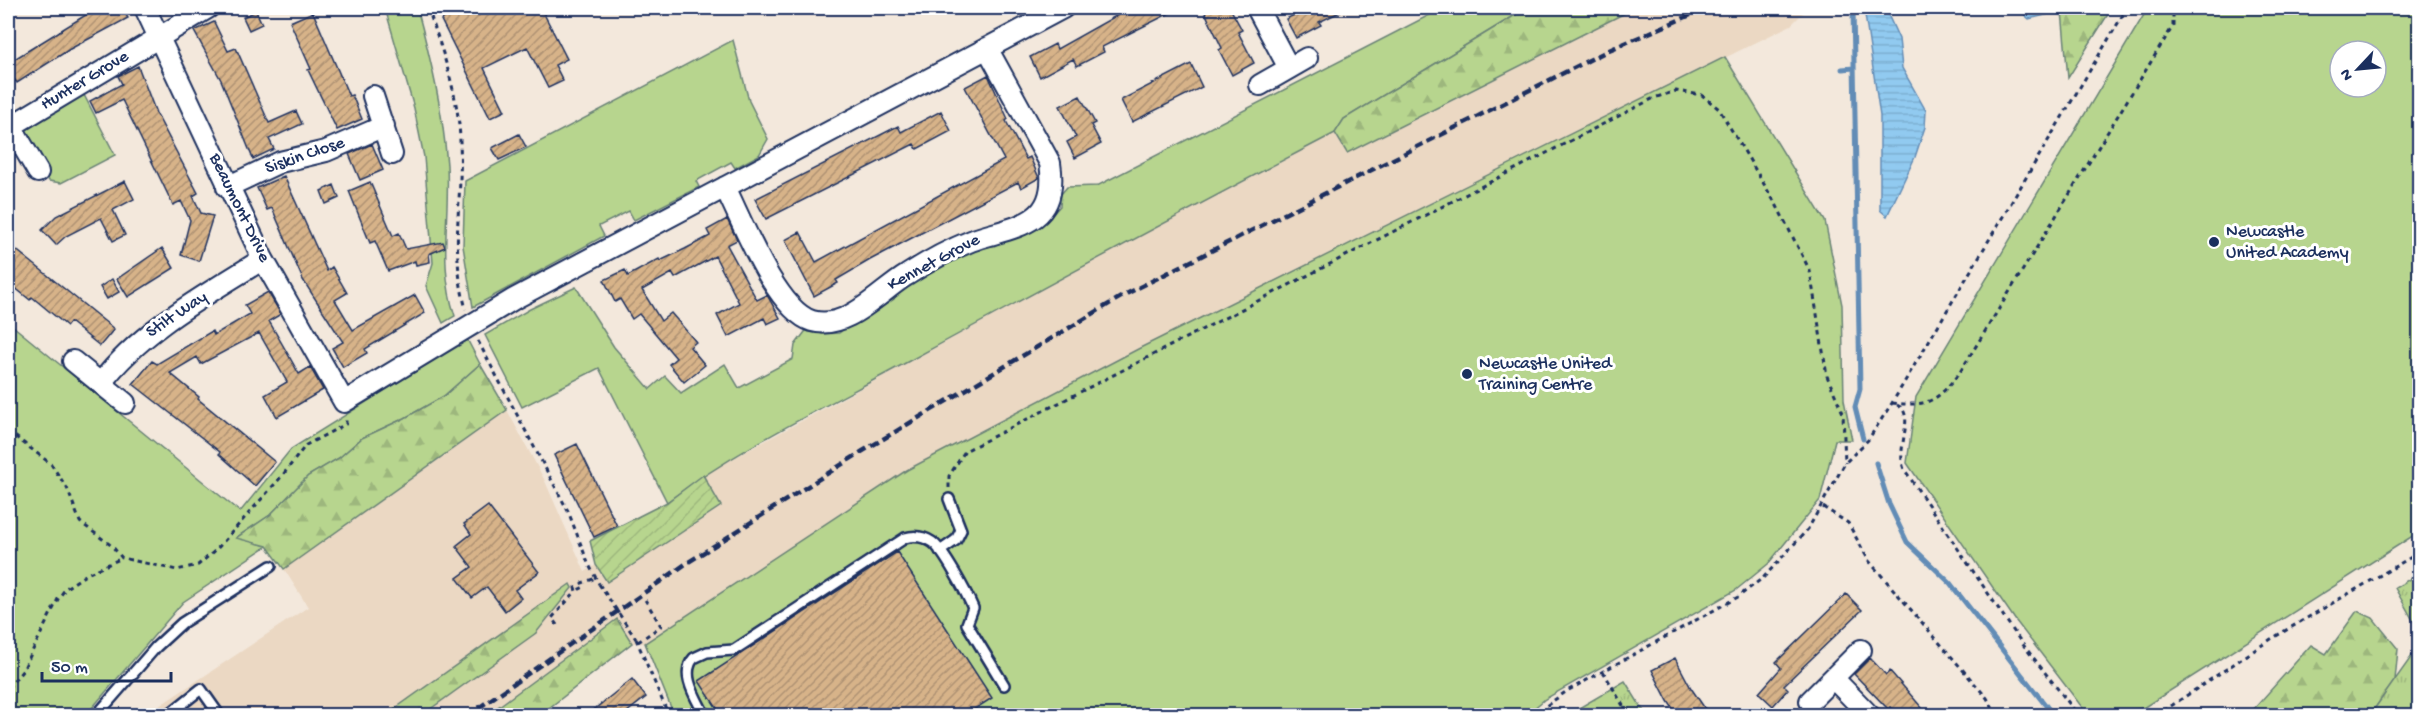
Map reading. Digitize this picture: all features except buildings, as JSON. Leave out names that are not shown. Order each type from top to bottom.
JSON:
[{"type":"street","name":"Beaumont Drive","points":[[145,8],[227,187],[263,259],[344,402]]},
{"type":"street","name":"Hunter Grove","points":[[38,172],[9,127],[208,8]]},
{"type":"street","points":[[344,402],[470,323],[1063,8]]},
{"type":"street","points":[[1257,8],[1289,68]]},
{"type":"street","name":"Kennet Grove","points":[[725,187],[783,300],[801,316],[818,322],[831,322],[848,316],[886,288],[932,260],[971,241],[1026,222],[1042,210],[1047,200],[1052,183],[1050,163],[987,48]]},
{"type":"street","points":[[1260,85],[1306,58]]},
{"type":"street","points":[[373,96],[392,154]]},
{"type":"street","name":"Siskin Close","points":[[227,187],[280,162],[326,151],[384,126]]},
{"type":"street","name":"Stilt Way","points":[[101,383],[117,362],[152,331],[263,259]]},
{"type":"street","points":[[74,361],[125,403]]},
{"type":"street","points":[[1810,701],[1861,650]]},
{"type":"street","points":[[1833,678],[1870,716]]},
{"type":"lane","points":[[940,551],[956,540],[961,530],[949,499]]},
{"type":"lane","points":[[705,716],[690,683],[688,669],[694,658],[707,652],[734,650],[905,538],[913,536],[924,537],[935,543],[940,551],[973,608],[967,624],[1004,685]]},
{"type":"lane","points":[[96,716],[156,647],[182,623],[271,567]]},
{"type":"lane","points":[[167,716],[201,689],[220,716]]},
{"type":"path","points":[[428,8],[452,89],[459,125],[456,257],[463,299],[470,323],[568,511],[599,584],[637,640],[669,716]]},
{"type":"path","points":[[1532,716],[1567,691],[1747,591],[1791,551],[1823,507],[1845,463],[1868,440],[1892,403],[2127,8]]},
{"type":"path","points":[[1892,403],[1926,404],[1943,393],[1960,372],[2173,26],[2173,8]]},
{"type":"path","points":[[949,499],[949,476],[965,451],[1654,98],[1676,92],[1702,95],[1719,109],[1777,206],[1810,271],[1827,376],[1843,413],[1845,463]]},
{"type":"path","points":[[8,688],[23,670],[58,599],[66,588],[87,574],[122,558],[177,570],[188,569],[203,561],[282,476],[306,445],[346,424],[344,402]]},
{"type":"path","points":[[1892,403],[1904,408],[1907,416],[1900,450],[1904,469],[2021,642],[2079,716]]},
{"type":"path","points":[[8,431],[51,464],[67,488],[80,522],[112,546],[122,558]]},
{"type":"path","points":[[1823,507],[1848,523],[1869,561],[1987,698],[1997,716]]},
{"type":"path","points":[[2156,716],[2271,639],[2420,552]]},
{"type":"path","points":[[557,625],[552,618],[576,591],[574,588],[579,586],[580,589],[584,587],[582,584],[596,578]]},
{"type":"path","points":[[637,640],[661,626],[644,598]]},
{"type":"path","points":[[1603,671],[1629,716]]},
{"type":"shaded area","points":[[1527,8],[1813,8],[1807,9],[1791,25],[1140,348],[907,470],[645,643],[632,643],[540,715],[144,716],[308,607],[284,569],[507,410],[544,479],[585,572],[596,565],[606,582],[721,506],[703,475],[1109,252],[1335,133],[1344,119]]},
{"type":"green space","points":[[385,8],[417,8],[432,66],[447,165],[447,279],[455,316],[443,323],[426,286],[433,263],[424,157],[414,108]]},
{"type":"green space","points":[[1443,8],[1527,8],[1344,119],[1335,133],[786,427],[725,463],[667,502],[599,368],[522,407],[485,335],[530,309],[576,287],[614,347],[650,389],[665,376],[681,393],[725,364],[739,388],[793,359],[795,345],[808,328],[822,334],[839,333],[863,314],[872,314],[894,299],[897,291],[979,247],[994,246],[1050,217],[1060,206],[1061,194],[1067,187],[1097,186]]},
{"type":"green space","points":[[1527,8],[1635,8],[1347,153],[1335,133],[1344,119]]},
{"type":"green space","points":[[2065,8],[2112,8],[2068,78],[2062,11]]},
{"type":"green space","name":"Newcastle United Academy","points":[[2148,8],[2419,8],[2419,532],[2143,708],[2108,715],[2088,715],[2016,621],[1907,463],[1916,397]]},
{"type":"green space","points":[[733,40],[749,101],[768,139],[759,155],[735,168],[731,162],[696,181],[699,187],[634,220],[629,211],[599,226],[604,236],[473,307],[463,246],[465,181]]},
{"type":"green space","name":"Newcastle United Training Centre","points":[[1725,57],[1825,221],[1842,305],[1844,400],[1852,440],[1835,440],[1820,500],[1768,564],[1736,590],[1545,699],[1526,715],[674,715],[645,643],[907,470],[1140,348]]},
{"type":"green space","points":[[83,93],[115,155],[61,183],[49,181],[26,138],[24,129]]},
{"type":"green space","points":[[8,322],[240,512],[291,449],[467,339],[480,364],[444,396],[405,418],[362,438],[339,458],[308,476],[270,515],[237,537],[267,546],[183,602],[86,715],[8,715]]},
{"type":"green space","points":[[480,364],[507,410],[284,569],[267,546],[236,538],[270,515],[308,476],[339,458],[362,438],[405,418],[444,396]]},
{"type":"green space","points":[[703,475],[721,506],[607,582],[596,565],[590,541],[667,502]]},
{"type":"green space","points":[[2419,573],[2419,631],[2395,588]]},
{"type":"green space","points":[[570,584],[572,588],[536,633],[422,715],[386,715]]},
{"type":"green space","points":[[2357,611],[2373,618],[2398,649],[2395,680],[2370,715],[2244,716],[2253,710],[2311,645],[2326,654]]},
{"type":"green space","points":[[617,619],[632,643],[540,715],[487,715]]},
{"type":"green space","points":[[2419,646],[2419,715],[2370,715]]},
{"type":"green space","points":[[1625,681],[1646,715],[1567,715]]},
{"type":"water","points":[[1864,8],[1885,8],[1899,39],[1902,68],[1926,111],[1925,127],[1915,157],[1887,216],[1880,210],[1880,116]]},
{"type":"water","points":[[2017,8],[2065,8],[2062,11],[2029,19]]},
{"type":"waterway","points":[[1853,8],[1860,389],[1855,407],[1863,439]]},
{"type":"waterway","points":[[1842,69],[1854,68]]},
{"type":"waterway","points":[[1876,463],[1889,504],[1907,542],[1950,583],[2054,716]]},
{"type":"railway","points":[[467,716],[687,563],[863,451],[1126,294],[1609,50],[1707,8]]},
{"type":"place","name":"Newcastle United Academy","points":[[2214,242]]},
{"type":"place","name":"Newcastle United Training Centre","points":[[1467,374]]}]
